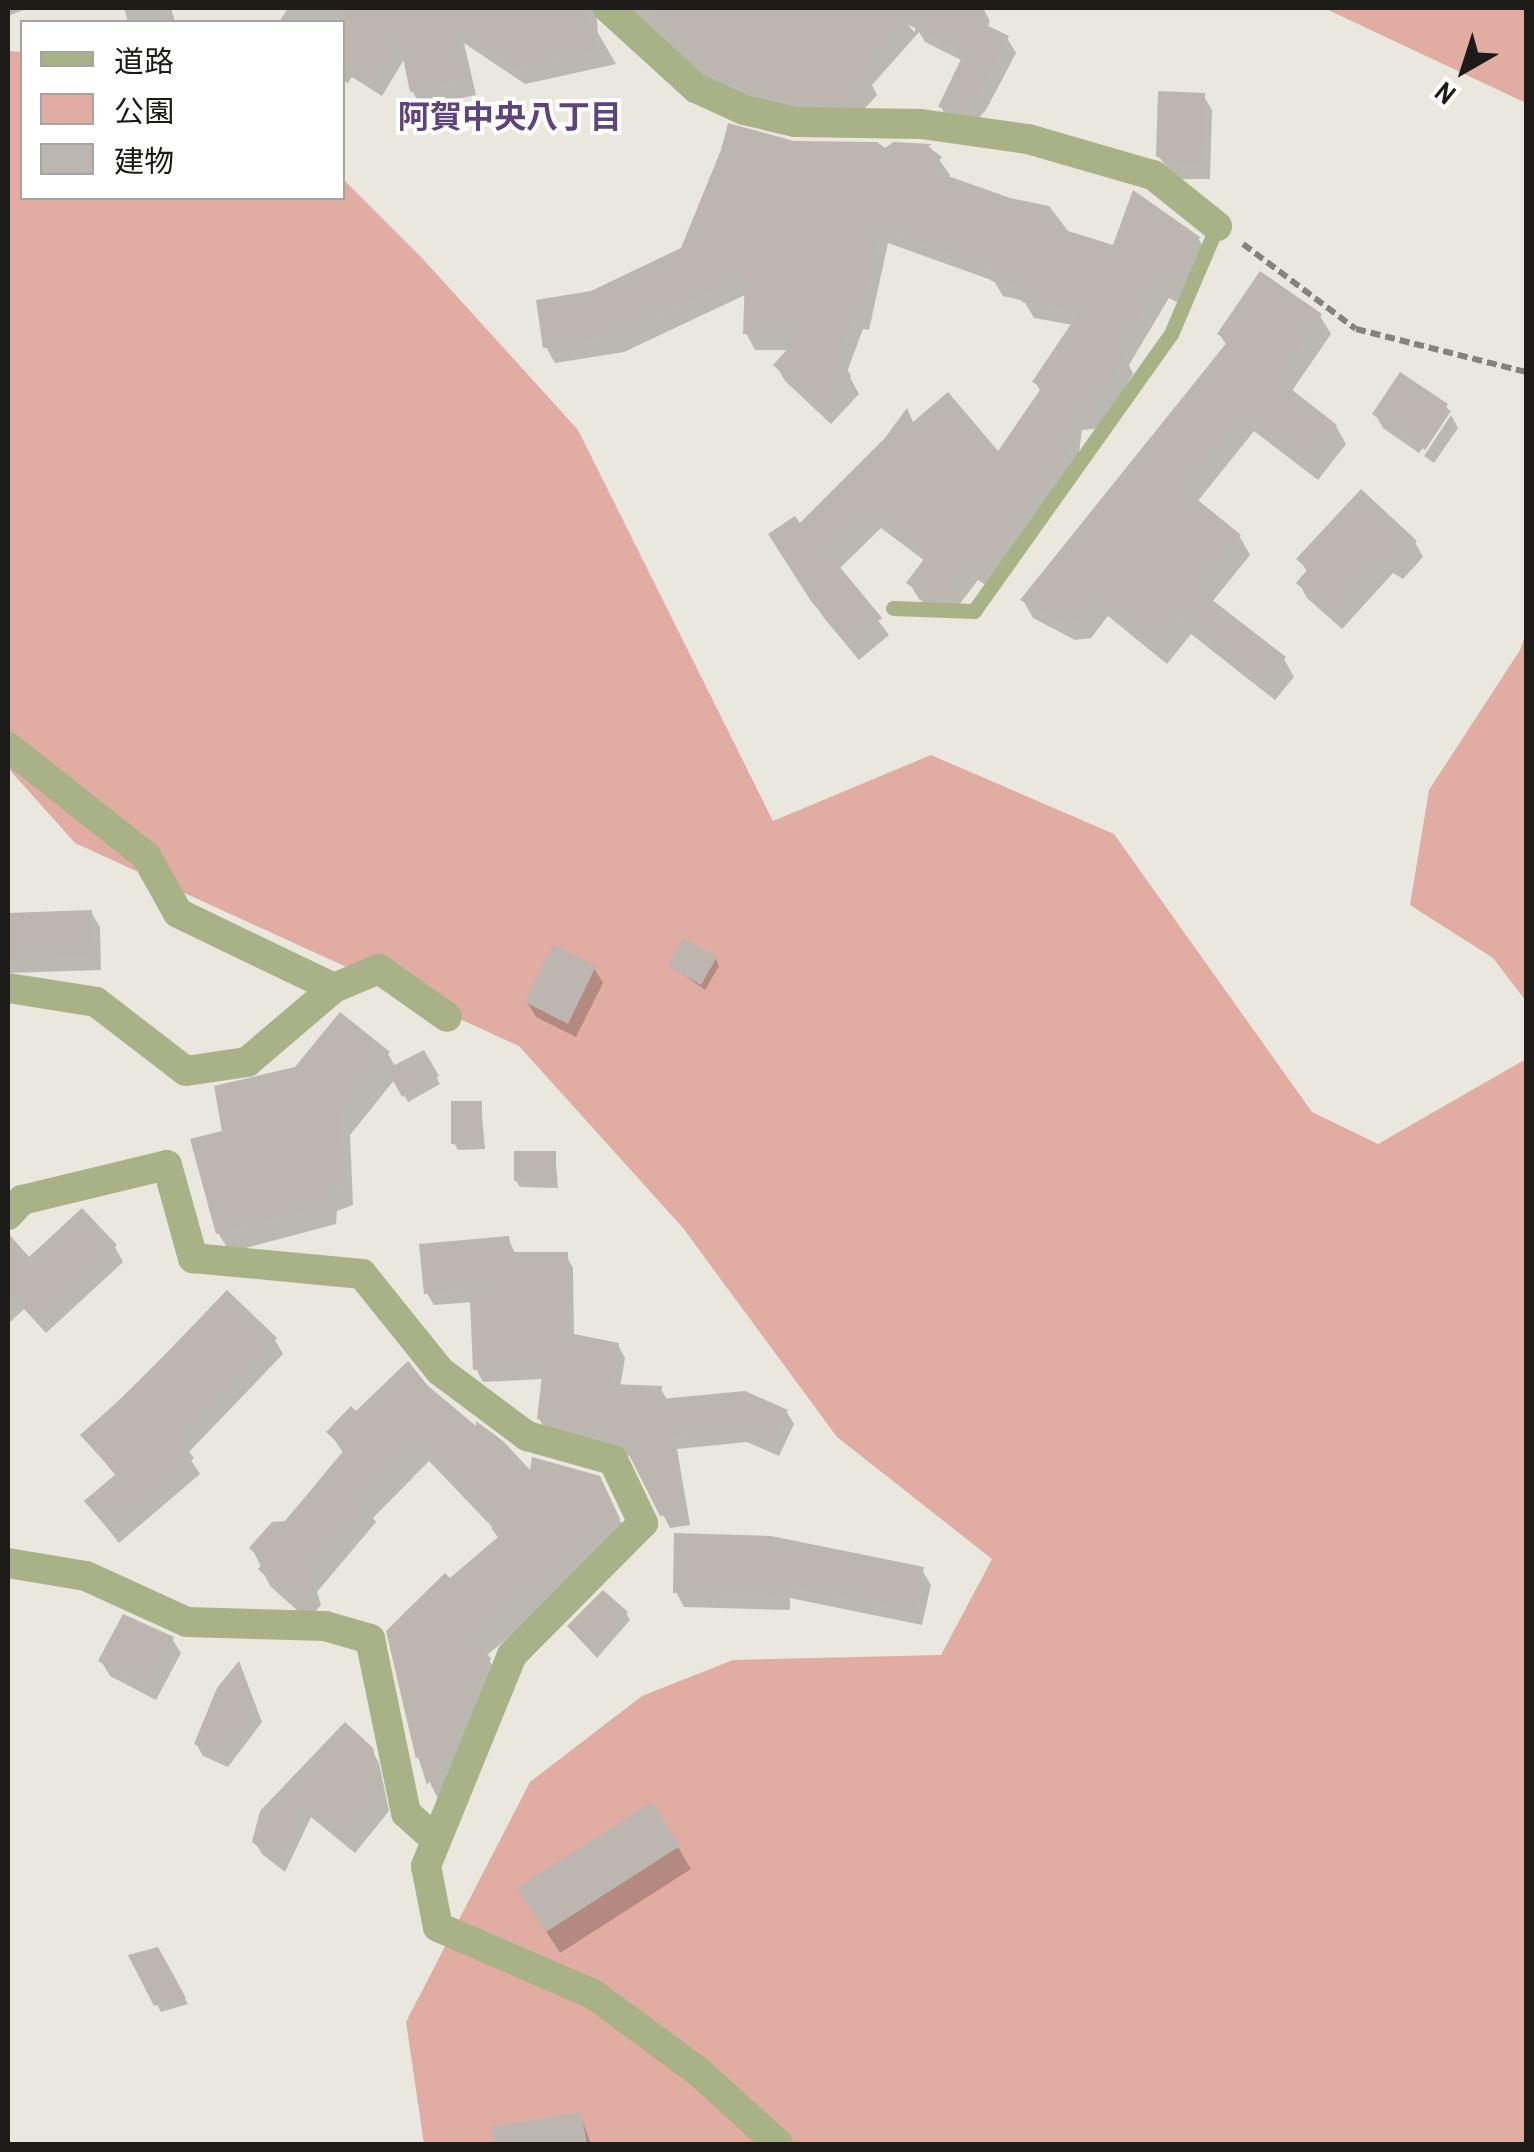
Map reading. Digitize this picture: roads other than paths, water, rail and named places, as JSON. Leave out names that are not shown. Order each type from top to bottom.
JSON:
[{"type":"street","points":[[608,8],[696,88],[744,110],[795,122],[921,124],[1028,139],[1153,175],[1218,226]]},
{"type":"street","points":[[8,746],[146,856],[178,913],[334,988]]},
{"type":"street","points":[[8,988],[96,1002],[186,1071],[248,1062],[334,988],[379,970],[447,1017]]},
{"type":"street","points":[[8,1215],[22,1200],[167,1165],[193,1258],[362,1274],[440,1371],[526,1436],[612,1460],[642,1523],[512,1655],[426,1866],[438,1927],[594,1994],[700,2073],[778,2144]]},
{"type":"street","points":[[8,1562],[86,1576],[186,1622],[325,1626],[370,1640],[406,1813],[436,1839]]},
{"type":"lane","points":[[893,608],[974,610],[1171,334],[1218,226]]},
{"type":"district","name":"阿賀中央八丁目","points":[[510,117]]}]
